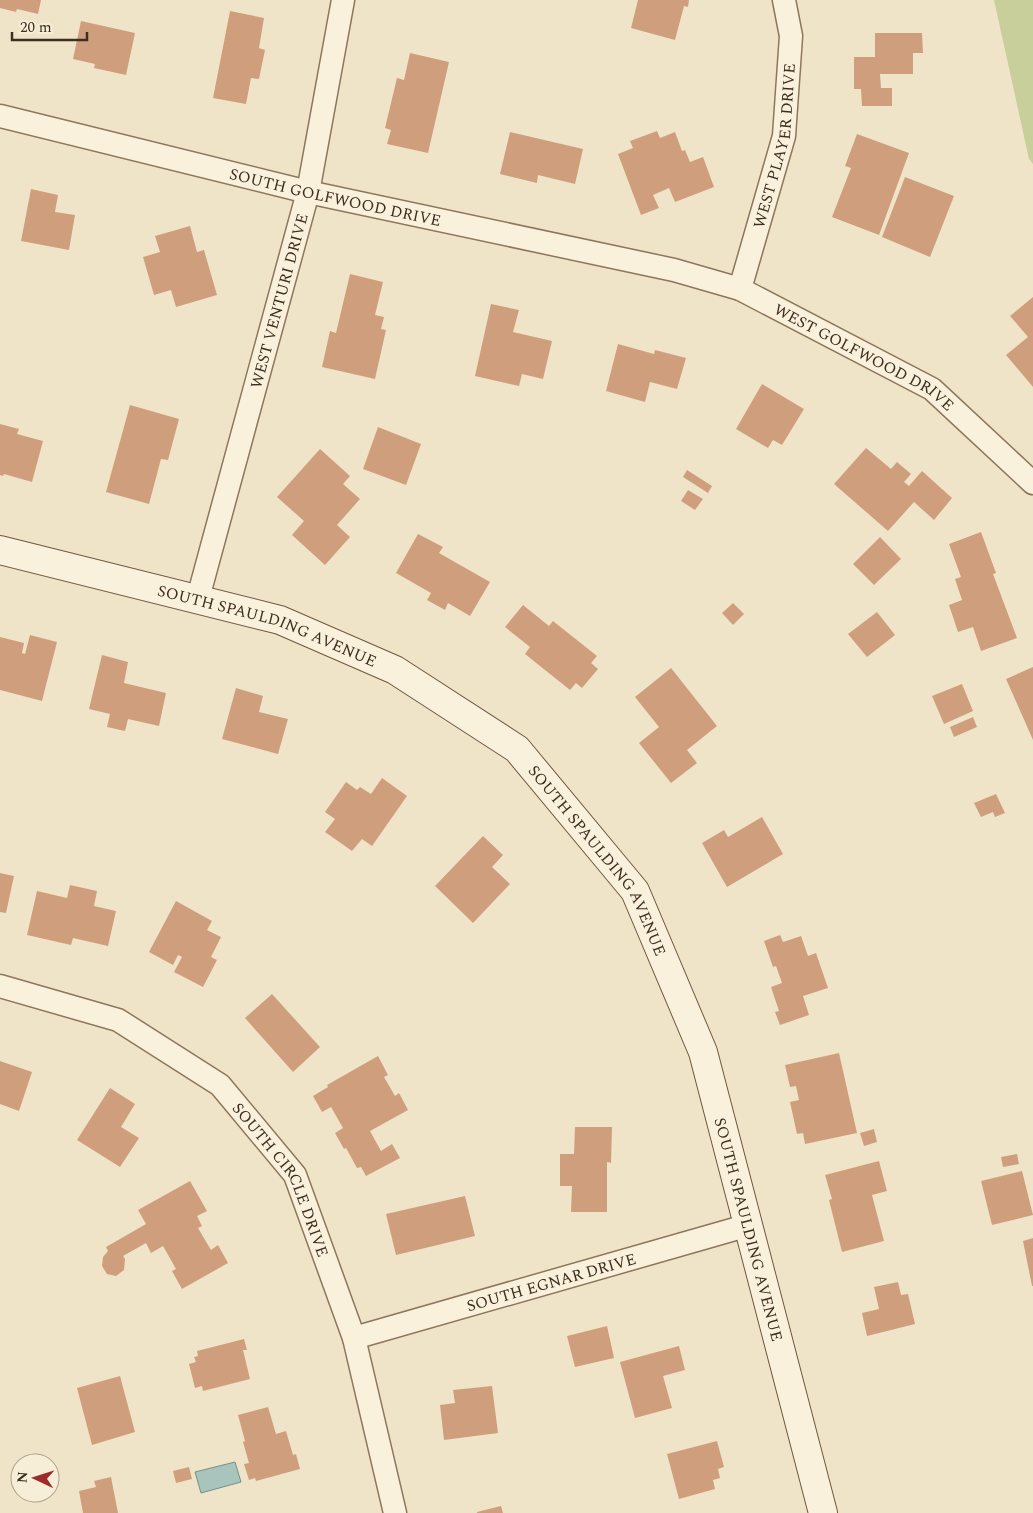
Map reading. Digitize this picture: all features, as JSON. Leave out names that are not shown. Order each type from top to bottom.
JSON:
[{"type":"street","name":"WEST VENTURI DRIVE","points":[[198,598],[308,192],[343,0]]},
{"type":"street","name":"WEST PLAYER DRIVE","points":[[740,289],[784,136],[791,36],[784,0]]},
{"type":"street","name":"SOUTH GOLFWOOD DRIVE","points":[[0,116],[308,192],[674,270]]},
{"type":"street","name":"WEST GOLFWOOD DRIVE","points":[[674,270],[740,289],[932,389],[1033,483]]},
{"type":"street","name":"SOUTH SPAULDING AVENUE","points":[[0,550],[280,620],[395,670],[517,749],[635,890],[703,1052],[823,1513]]},
{"type":"street","name":"SOUTH CIRCLE DRIVE","points":[[0,986],[118,1020],[220,1085],[295,1175],[354,1338],[395,1513]]},
{"type":"street","name":"SOUTH EGNAR DRIVE","points":[[354,1338],[749,1225]]},
{"type":"green space","points":[[994,0],[1033,0],[1033,164],[1029,159]]},
{"type":"water","points":[[235,1462],[241,1482],[201,1493],[195,1472]]},
{"type":"building","points":[[0,0],[41,0],[38,14],[17,9],[16,12],[0,8]]},
{"type":"building","points":[[638,0],[689,0],[688,7],[684,6],[675,40],[631,28]]},
{"type":"building","points":[[230,11],[264,18],[259,48],[265,50],[259,79],[251,78],[246,104],[213,98]]},
{"type":"building","points":[[81,21],[135,33],[126,75],[94,68],[95,64],[73,59]]},
{"type":"building","points":[[875,33],[922,33],[923,53],[913,53],[913,74],[880,74],[881,88],[892,88],[892,106],[862,106],[861,89],[854,89],[854,57],[875,57]]},
{"type":"building","points":[[410,53],[449,62],[428,153],[387,144],[391,130],[385,128],[397,78],[404,80]]},
{"type":"building","points":[[657,131],[660,138],[675,132],[682,151],[685,150],[690,162],[703,157],[714,187],[675,202],[669,188],[653,195],[659,208],[641,215],[618,154],[633,148],[630,141]]},
{"type":"building","points":[[510,132],[583,149],[575,184],[538,175],[537,183],[500,174]]},
{"type":"building","points":[[857,134],[909,153],[879,235],[832,217],[851,168],[845,166]]},
{"type":"building","points":[[905,177],[954,196],[930,257],[882,237]]},
{"type":"building","points":[[31,189],[58,195],[55,212],[75,215],[69,250],[21,241]]},
{"type":"building","points":[[190,226],[197,252],[204,250],[217,295],[176,307],[171,290],[154,295],[143,257],[160,252],[155,236]]},
{"type":"building","points":[[350,274],[383,282],[375,315],[384,317],[381,329],[386,330],[375,379],[322,367],[330,331],[336,333]]},
{"type":"building","points":[[1033,297],[1033,387],[1006,355],[1028,337],[1010,316]]},
{"type":"building","points":[[491,304],[519,310],[513,332],[552,341],[543,379],[522,374],[519,386],[475,376]]},
{"type":"building","points":[[618,344],[654,354],[655,350],[686,358],[677,389],[650,382],[645,402],[606,391]]},
{"type":"building","points":[[762,384],[804,409],[782,445],[773,440],[768,448],[736,429]]},
{"type":"building","points":[[130,405],[179,419],[168,460],[161,459],[149,504],[106,492]]},
{"type":"building","points":[[0,424],[19,429],[17,434],[43,441],[32,482],[4,474],[3,476],[0,475]]},
{"type":"building","points":[[378,427],[421,444],[406,485],[363,469]]},
{"type":"building","points":[[866,448],[891,469],[897,462],[911,474],[904,482],[909,486],[922,471],[952,498],[934,520],[914,502],[888,531],[834,484]]},
{"type":"building","points":[[320,449],[350,476],[343,484],[360,499],[337,525],[350,537],[325,565],[292,535],[304,521],[277,497]]},
{"type":"building","points":[[687,470],[712,486],[708,493],[683,477]]},
{"type":"building","points":[[688,490],[703,499],[695,510],[681,501]]},
{"type":"building","points":[[981,532],[996,573],[993,574],[1017,638],[981,651],[973,627],[958,632],[949,605],[962,600],[955,579],[961,577],[949,544]]},
{"type":"building","points":[[418,534],[443,547],[439,553],[490,582],[470,616],[448,603],[445,610],[427,600],[431,593],[396,573]]},
{"type":"building","points":[[880,537],[901,559],[874,585],[853,564]]},
{"type":"building","points":[[733,603],[744,614],[733,625],[722,613]]},
{"type":"building","points":[[523,605],[549,626],[553,621],[597,656],[591,663],[598,669],[582,688],[576,683],[570,690],[525,654],[530,647],[505,627]]},
{"type":"building","points":[[877,612],[895,635],[867,657],[848,634]]},
{"type":"building","points":[[30,635],[57,642],[42,701],[0,690],[0,637],[24,643],[22,653],[25,654]]},
{"type":"building","points":[[102,655],[128,662],[124,683],[166,693],[159,726],[128,719],[125,731],[107,727],[110,714],[89,709]]},
{"type":"building","points":[[1033,667],[1033,740],[1006,679]]},
{"type":"building","points":[[671,668],[717,726],[687,750],[697,763],[671,783],[639,743],[659,727],[635,697]]},
{"type":"building","points":[[962,684],[973,711],[944,724],[932,696]]},
{"type":"building","points":[[236,688],[263,696],[259,712],[288,719],[278,754],[222,739]]},
{"type":"building","points":[[973,717],[977,727],[954,737],[950,727]]},
{"type":"building","points":[[382,778],[407,796],[372,846],[362,839],[352,851],[325,832],[335,819],[325,812],[346,782],[357,790],[360,787],[371,794]]},
{"type":"building","points":[[996,794],[1005,813],[995,817],[993,812],[981,817],[974,803]]},
{"type":"building","points":[[762,817],[783,854],[727,887],[702,843],[724,830],[728,837]]},
{"type":"building","points":[[483,836],[503,855],[492,867],[510,884],[473,923],[435,886]]},
{"type":"building","points":[[0,873],[14,876],[6,913],[0,912]]},
{"type":"building","points":[[70,885],[97,891],[94,906],[116,911],[108,946],[73,938],[71,945],[27,935],[37,891],[67,898]]},
{"type":"building","points":[[176,901],[212,921],[207,930],[221,937],[211,957],[217,960],[203,987],[174,972],[182,957],[178,955],[173,965],[149,952]]},
{"type":"building","points":[[780,935],[783,942],[801,936],[808,956],[816,953],[828,988],[803,996],[809,1015],[780,1025],[775,1012],[779,1011],[771,987],[782,983],[776,966],[773,967],[764,941]]},
{"type":"building","points":[[272,994],[320,1047],[293,1072],[245,1018]]},
{"type":"building","points":[[839,1053],[857,1133],[805,1144],[803,1133],[797,1134],[790,1102],[799,1100],[796,1086],[790,1087],[785,1065]]},
{"type":"building","points":[[378,1056],[388,1075],[384,1077],[395,1096],[399,1093],[408,1110],[370,1131],[381,1151],[392,1144],[400,1158],[366,1176],[361,1167],[357,1168],[335,1133],[343,1128],[331,1107],[322,1112],[313,1096],[328,1087],[327,1085]]},
{"type":"building","points":[[0,1061],[32,1072],[19,1111],[0,1104]]},
{"type":"building","points":[[110,1088],[135,1104],[121,1127],[139,1138],[120,1167],[77,1140]]},
{"type":"building","points":[[575,1127],[612,1127],[611,1163],[607,1162],[607,1212],[571,1212],[572,1186],[560,1186],[560,1154],[574,1154]]},
{"type":"building","points":[[874,1129],[877,1142],[864,1146],[860,1133]]},
{"type":"building","points":[[1017,1154],[1019,1164],[1003,1167],[1001,1157]]},
{"type":"building","points":[[879,1161],[887,1191],[872,1195],[884,1241],[842,1252],[829,1200],[832,1199],[825,1175]]},
{"type":"building","points":[[1022,1171],[1033,1215],[992,1225],[981,1181]]},
{"type":"building","points":[[190,1181],[207,1211],[197,1216],[202,1226],[198,1228],[211,1250],[218,1245],[228,1263],[182,1289],[172,1271],[176,1269],[163,1246],[151,1253],[146,1243],[123,1256],[125,1259],[124,1270],[116,1276],[107,1274],[102,1266],[103,1257],[108,1251],[106,1247],[146,1224],[138,1210]]},
{"type":"building","points":[[465,1196],[475,1236],[396,1255],[386,1214]]},
{"type":"building","points":[[1033,1238],[1033,1286],[1032,1286],[1023,1241]]},
{"type":"building","points":[[898,1282],[901,1295],[908,1294],[915,1324],[867,1336],[862,1313],[879,1309],[874,1287]]},
{"type":"building","points":[[607,1326],[614,1358],[575,1367],[567,1336]]},
{"type":"building","points":[[244,1339],[247,1350],[243,1350],[250,1379],[203,1391],[202,1386],[195,1388],[189,1364],[196,1362],[194,1357],[198,1356],[197,1351]]},
{"type":"building","points":[[679,1346],[685,1370],[663,1376],[672,1408],[635,1418],[620,1362]]},
{"type":"building","points":[[120,1376],[135,1432],[92,1445],[77,1388]]},
{"type":"building","points":[[492,1386],[498,1433],[444,1440],[440,1405],[455,1403],[453,1390]]},
{"type":"building","points":[[268,1407],[276,1434],[286,1431],[293,1455],[296,1454],[300,1469],[256,1481],[255,1478],[249,1480],[244,1464],[249,1463],[238,1415]]},
{"type":"building","points":[[717,1441],[724,1467],[718,1469],[720,1478],[713,1480],[715,1489],[679,1499],[667,1454]]},
{"type":"building","points":[[189,1467],[192,1479],[176,1483],[173,1471]]},
{"type":"building","points":[[111,1477],[118,1513],[83,1513],[79,1491],[96,1487],[94,1481]]},
{"type":"building","points":[[501,1506],[503,1513],[477,1513],[477,1512]]}]
